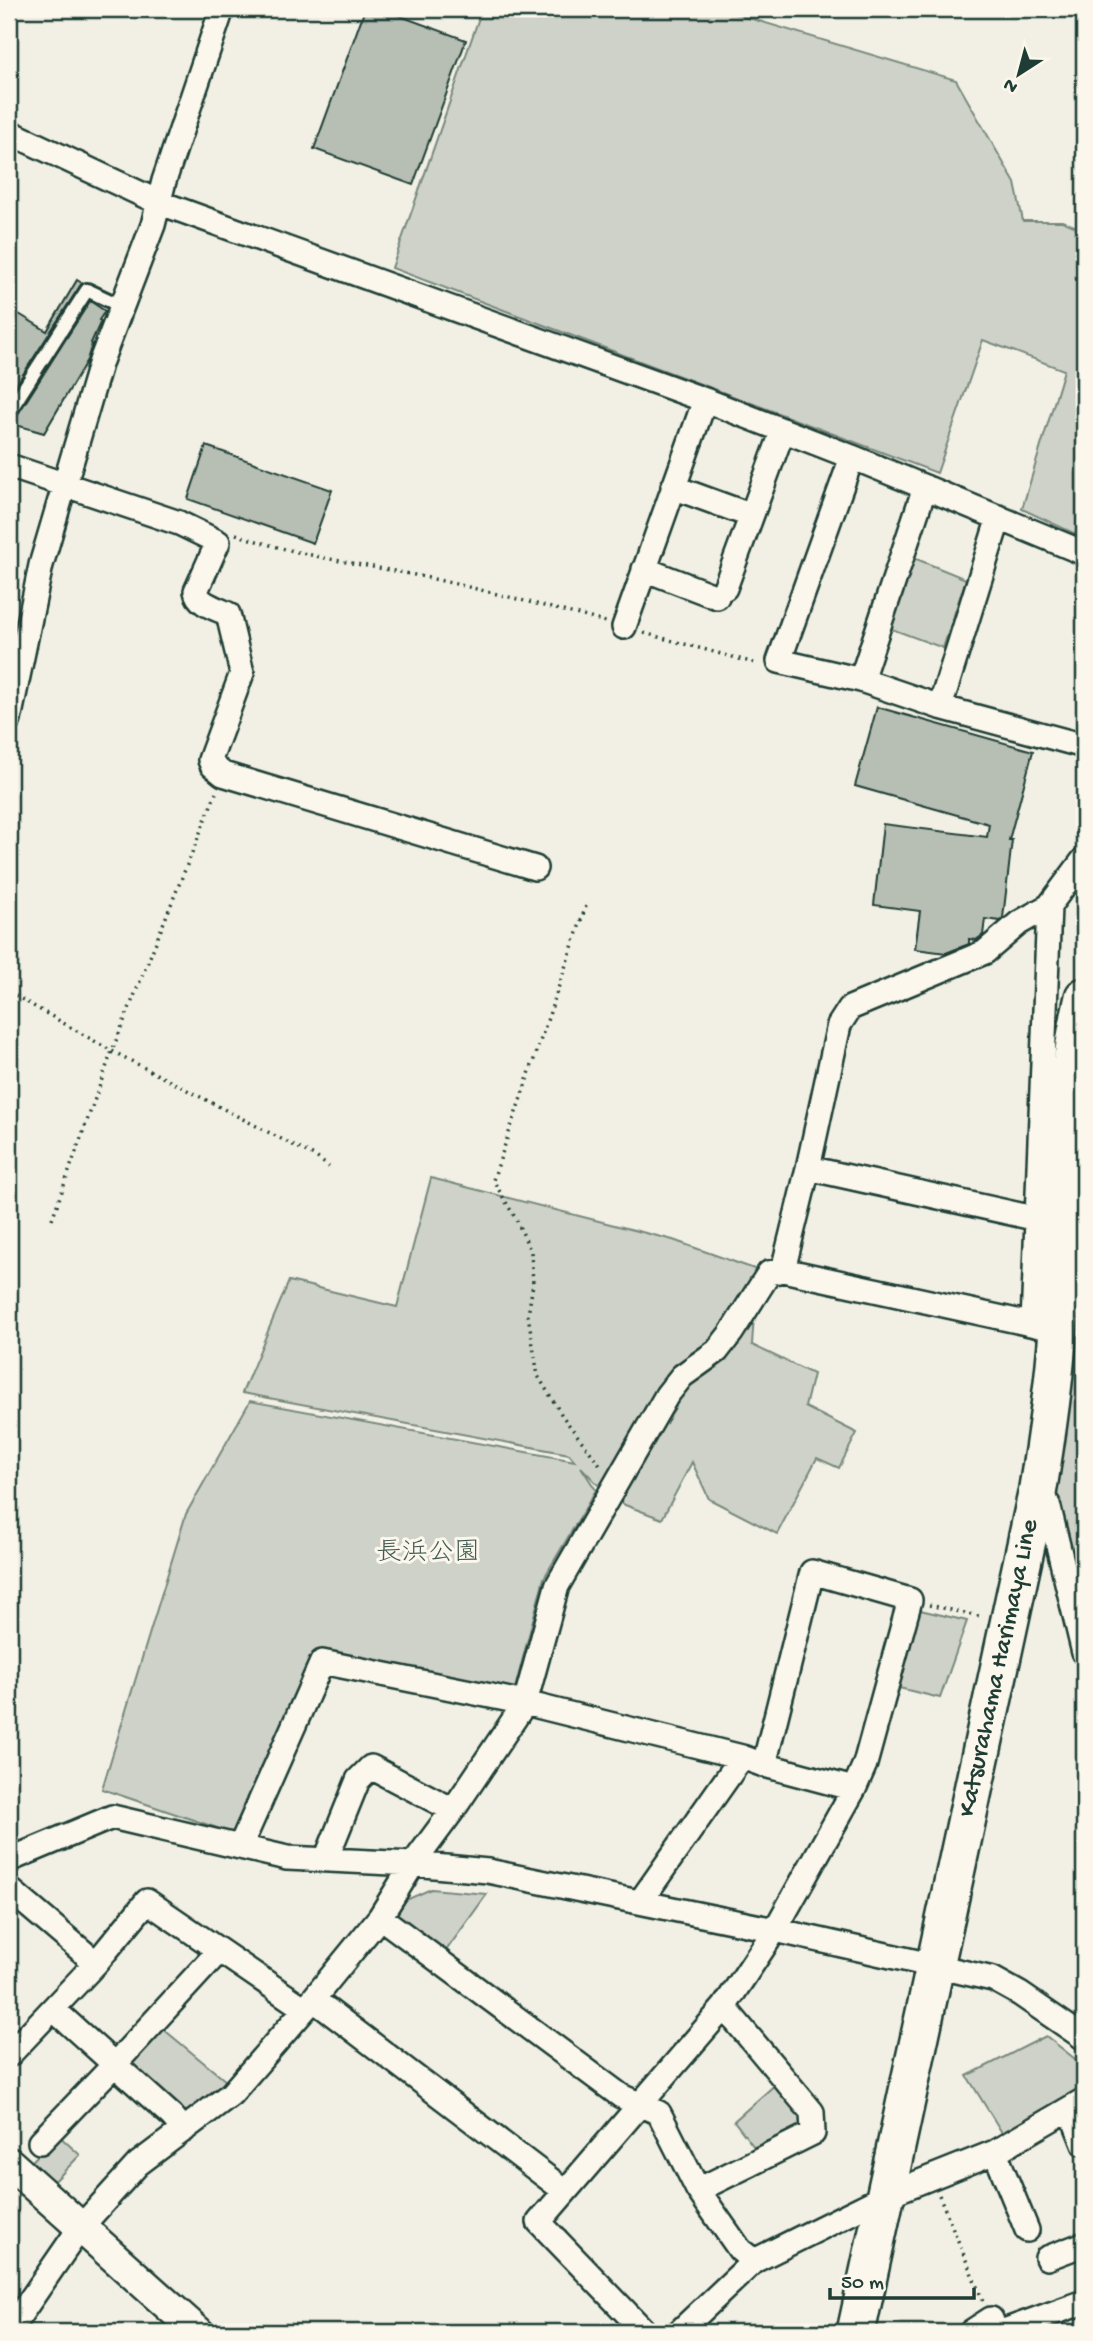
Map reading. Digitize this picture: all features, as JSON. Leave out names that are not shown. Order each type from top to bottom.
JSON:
[{"type":"main road","name":"Katsurahama Harimaya Line","points":[[856,2332],[1037,1494],[1048,1427],[1046,1327],[1073,1042],[1084,997]]},
{"type":"street","points":[[9,720],[33,595],[64,484],[101,361],[153,225],[163,181],[222,9]]},
{"type":"street","points":[[9,132],[158,202],[705,400],[852,457],[1084,553]]},
{"type":"street","points":[[624,627],[705,400]]},
{"type":"street","points":[[644,569],[721,593],[783,430]]},
{"type":"street","points":[[852,457],[779,661],[861,680],[940,707],[1084,746]]},
{"type":"street","points":[[9,466],[179,523],[218,541],[197,596],[201,601],[228,614],[242,673],[210,760],[223,775],[535,867]]},
{"type":"street","points":[[673,487],[744,513]]},
{"type":"street","points":[[861,680],[925,487]]},
{"type":"street","points":[[940,707],[999,517]]},
{"type":"street","points":[[783,1270],[839,1025],[850,1008],[985,952],[1018,923],[1049,906],[1084,859]]},
{"type":"street","points":[[9,2331],[16,2305],[80,2228],[138,2164],[231,2094],[380,1917],[413,1864],[453,1810],[524,1703],[557,1586],[667,1395],[682,1376],[718,1351],[769,1273],[783,1270],[1046,1327],[1038,1219],[1049,906]]},
{"type":"street","points":[[808,1168],[1038,1219]]},
{"type":"street","points":[[1037,1494],[1048,1504],[1084,1653]]},
{"type":"street","points":[[645,2332],[538,2222],[724,2007],[775,1930],[854,1789],[865,1764],[910,1600],[812,1572],[764,1765]]},
{"type":"street","points":[[240,1847],[322,1662],[524,1703],[742,1756],[764,1765],[854,1789]]},
{"type":"street","points":[[640,1902],[742,1756]]},
{"type":"street","points":[[326,1859],[358,1780],[371,1767],[453,1810]]},
{"type":"street","points":[[9,1860],[112,1817],[287,1858],[413,1864],[488,1871],[775,1930],[993,1979],[1020,1994],[1084,2038]]},
{"type":"street","points":[[9,1889],[96,1963]]},
{"type":"street","points":[[9,2055],[96,1963],[147,1901],[219,1951],[309,2004],[565,2191]]},
{"type":"street","points":[[380,1917],[621,2095],[659,2113],[698,2190],[740,2250],[754,2261]]},
{"type":"street","points":[[40,2142],[219,1951]]},
{"type":"street","points":[[698,2190],[813,2133],[812,2112],[724,2007]]},
{"type":"street","points":[[53,2009],[172,2116],[184,2130]]},
{"type":"street","points":[[679,2332],[754,2261],[887,2194],[996,2152],[1077,2105],[1084,2144]]},
{"type":"street","points":[[996,2152],[1027,2230]]},
{"type":"street","points":[[9,2163],[198,2332]]},
{"type":"street","points":[[1047,2259],[1084,2244]]},
{"type":"street","points":[[971,2332],[996,2328],[1084,2302]]},
{"type":"lane","points":[[9,412],[87,290],[123,307]]},
{"type":"path","points":[[232,532],[261,543],[429,578],[769,666],[779,661]]},
{"type":"path","points":[[52,1219],[112,1051],[223,775]]},
{"type":"path","points":[[586,906],[493,1180],[531,1252],[533,1284],[528,1315],[538,1376],[563,1417],[615,1484]]},
{"type":"path","points":[[9,992],[112,1051],[316,1157],[330,1167]]},
{"type":"path","points":[[910,1600],[1008,1623]]},
{"type":"path","points":[[937,2190],[996,2328]]},
{"type":"green space","points":[[482,9],[719,9],[956,80],[1015,183],[1023,221],[1062,221],[1084,230],[1084,538],[1022,509],[1064,370],[983,340],[937,473],[392,268]]},
{"type":"green space","points":[[909,556],[966,579],[943,648],[886,627]]},
{"type":"green space","points":[[1084,1111],[1084,1621],[1053,1483]]},
{"type":"green space","name":"長浜公園","points":[[431,1178],[673,1240],[757,1270],[752,1345],[813,1374],[805,1407],[857,1433],[839,1468],[817,1458],[777,1534],[709,1499],[692,1462],[662,1519],[625,1505],[600,1487],[581,1467],[596,1490],[544,1578],[514,1692],[317,1651],[235,1834],[102,1789],[186,1514],[250,1401],[575,1461],[569,1454],[242,1393],[289,1281],[397,1307]]},
{"type":"green space","points":[[916,1609],[967,1621],[940,1698],[899,1688]]},
{"type":"green space","points":[[431,1889],[487,1894],[445,1952],[397,1914],[406,1900]]},
{"type":"green space","points":[[162,2028],[226,2081],[187,2119],[128,2065]]},
{"type":"green space","points":[[1046,2036],[1084,2066],[1084,2093],[1004,2136],[967,2076]]},
{"type":"green space","points":[[777,2083],[804,2113],[801,2127],[754,2147],[734,2121]]},
{"type":"green space","points":[[57,2134],[80,2155],[49,2187],[27,2167]]},
{"type":"building","points":[[365,9],[381,9],[466,40],[413,185],[314,149]]},
{"type":"building","points":[[77,280],[82,283],[9,396],[9,330],[19,314],[47,331]]},
{"type":"building","points":[[90,301],[105,311],[99,320],[101,321],[87,360],[44,433],[9,423],[16,417]]},
{"type":"building","points":[[206,446],[332,490],[313,543],[188,499]]},
{"type":"building","points":[[877,707],[1033,751],[1009,840],[1012,840],[1003,918],[1000,921],[985,919],[983,935],[976,940],[969,939],[969,944],[946,953],[915,949],[920,911],[874,905],[883,824],[987,837],[989,824],[855,786]]}]
